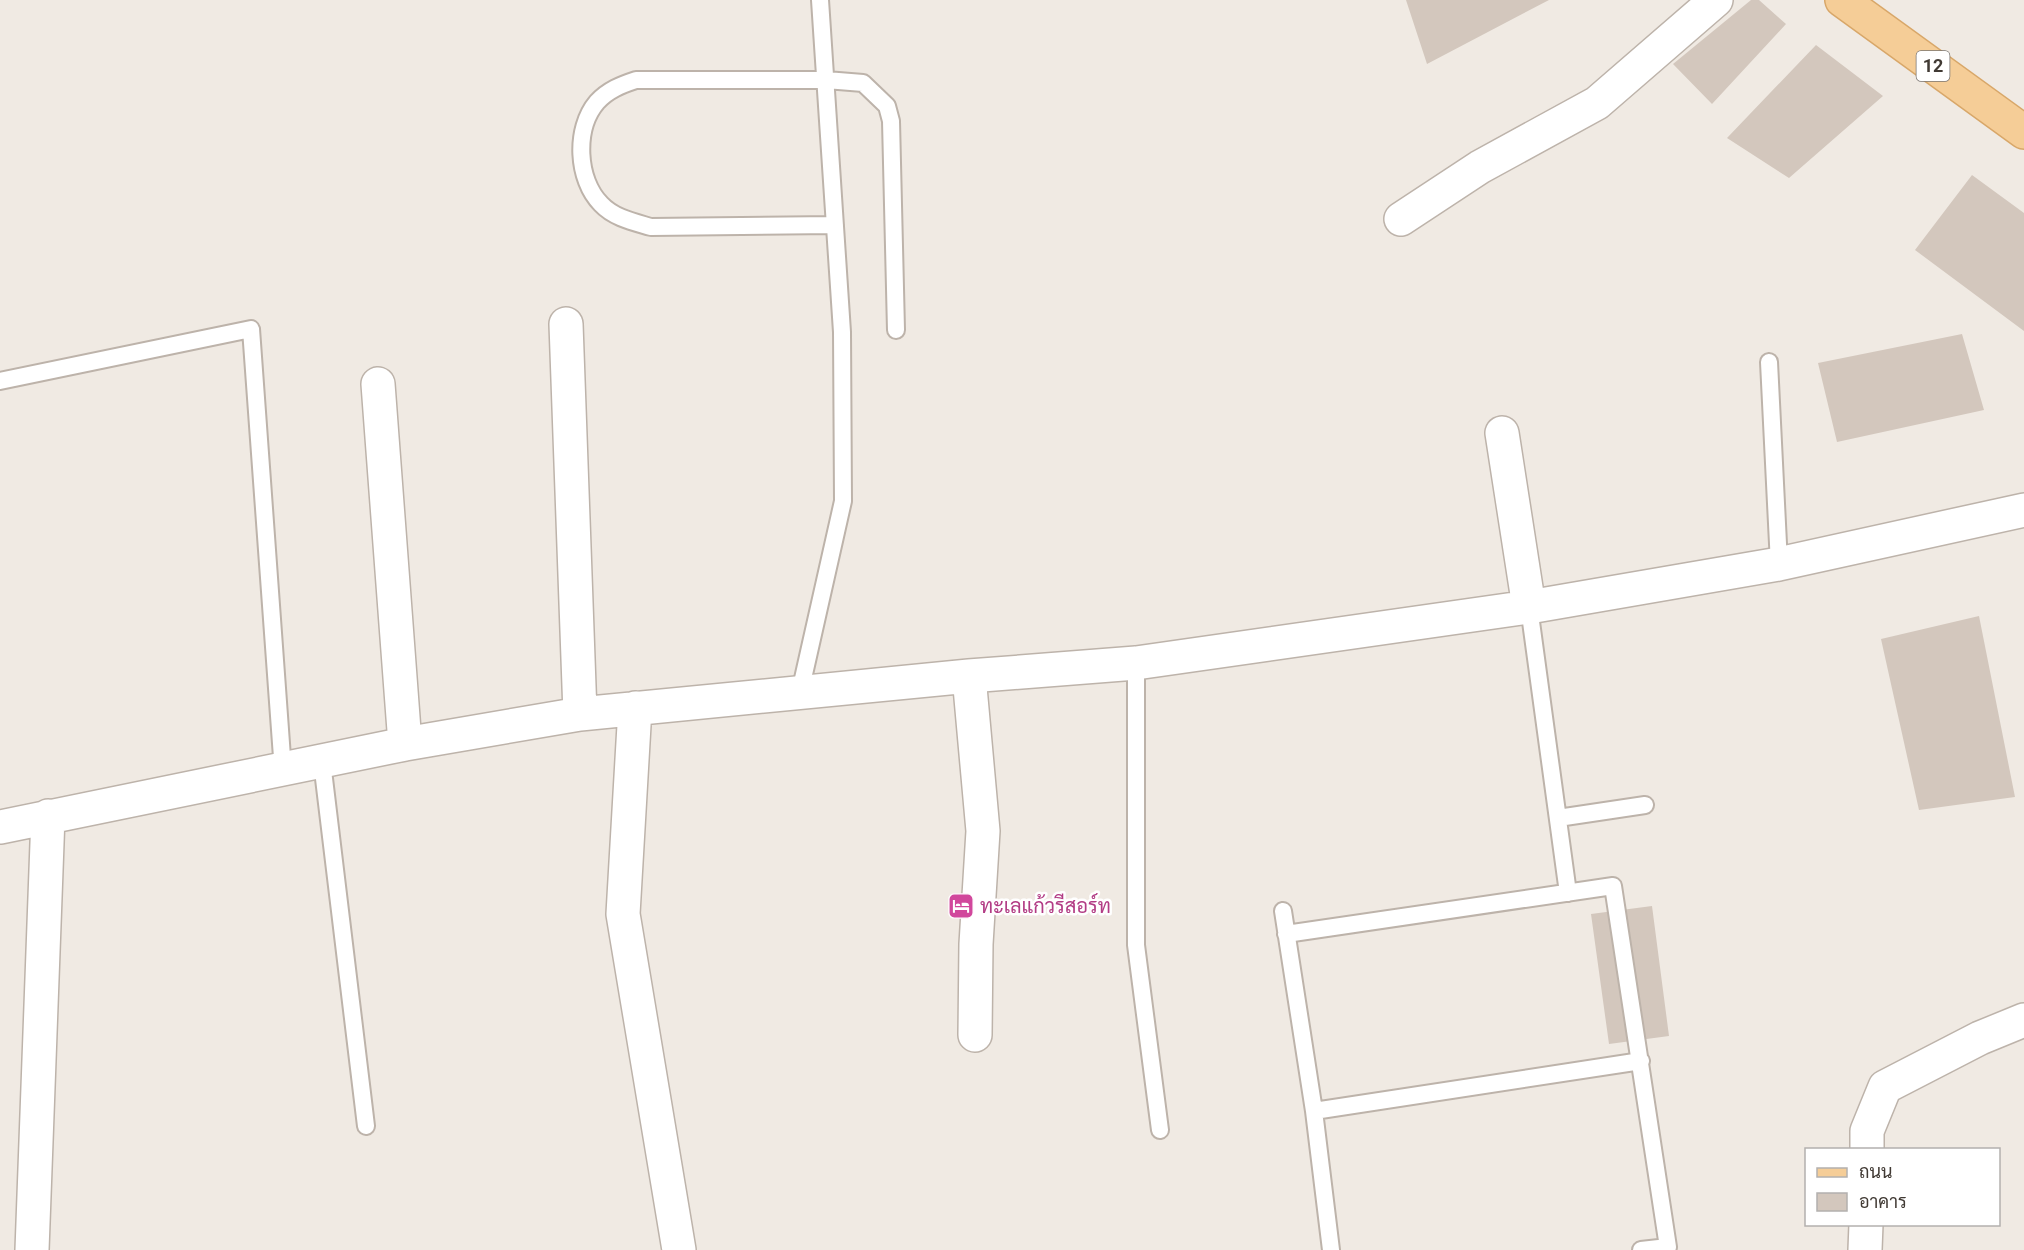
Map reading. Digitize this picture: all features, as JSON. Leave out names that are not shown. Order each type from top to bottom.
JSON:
[{"type":"main road","name":"12","points":[[1842,0],[2024,132]]},
{"type":"street","points":[[1401,219],[1480,166],[1598,103],[1716,0]]},
{"type":"street","points":[[566,324],[580,714]]},
{"type":"street","points":[[378,384],[405,744]]},
{"type":"street","points":[[1502,434],[1529,607]]},
{"type":"street","points":[[0,827],[283,771],[405,744],[580,714],[969,676],[1136,663],[1529,607],[1779,564],[2024,510]]},
{"type":"street","points":[[969,676],[983,831],[976,944],[975,1035]]},
{"type":"street","points":[[635,708],[623,914],[679,1250]]},
{"type":"street","points":[[32,1250],[48,816]]},
{"type":"street","points":[[1867,1148],[1867,1131],[1885,1087],[1980,1038],[2024,1020]]},
{"type":"street","points":[[1865,1250],[1866,1226]]},
{"type":"lane","points":[[800,692],[843,501],[842,332],[820,0]]},
{"type":"lane","points":[[836,225],[651,227],[633,222],[616,215],[601,204],[586,183],[581,155],[585,123],[597,103],[614,87],[636,80],[826,80],[863,83],[887,106],[891,121],[896,330]]},
{"type":"lane","points":[[0,381],[251,329],[283,771]]},
{"type":"lane","points":[[1769,362],[1779,564]]},
{"type":"lane","points":[[1529,607],[1534,656],[1569,893]]},
{"type":"lane","points":[[1136,663],[1136,945],[1160,1130]]},
{"type":"lane","points":[[322,762],[366,1125]]},
{"type":"lane","points":[[1558,818],[1645,806]]},
{"type":"lane","points":[[1286,934],[1613,886],[1668,1247],[1641,1250]]},
{"type":"lane","points":[[1283,911],[1314,1111],[1331,1250]]},
{"type":"lane","points":[[1314,1111],[1641,1060]]},
{"type":"building","points":[[1406,0],[1549,0],[1427,64]]},
{"type":"building","points":[[1751,0],[1759,0],[1786,24],[1712,104],[1673,64]]},
{"type":"building","points":[[1816,45],[1883,96],[1789,178],[1727,138]]},
{"type":"building","points":[[1972,175],[2024,213],[2024,331],[1915,250]]},
{"type":"building","points":[[1962,334],[1984,410],[1837,442],[1818,363]]},
{"type":"building","points":[[1979,616],[2015,797],[1919,810],[1881,639]]},
{"type":"building","points":[[1652,906],[1669,1036],[1609,1044],[1591,914]]},
{"type":"place","name":"ทะเลแก้วรีสอร์ท","points":[[961,906]]}]
